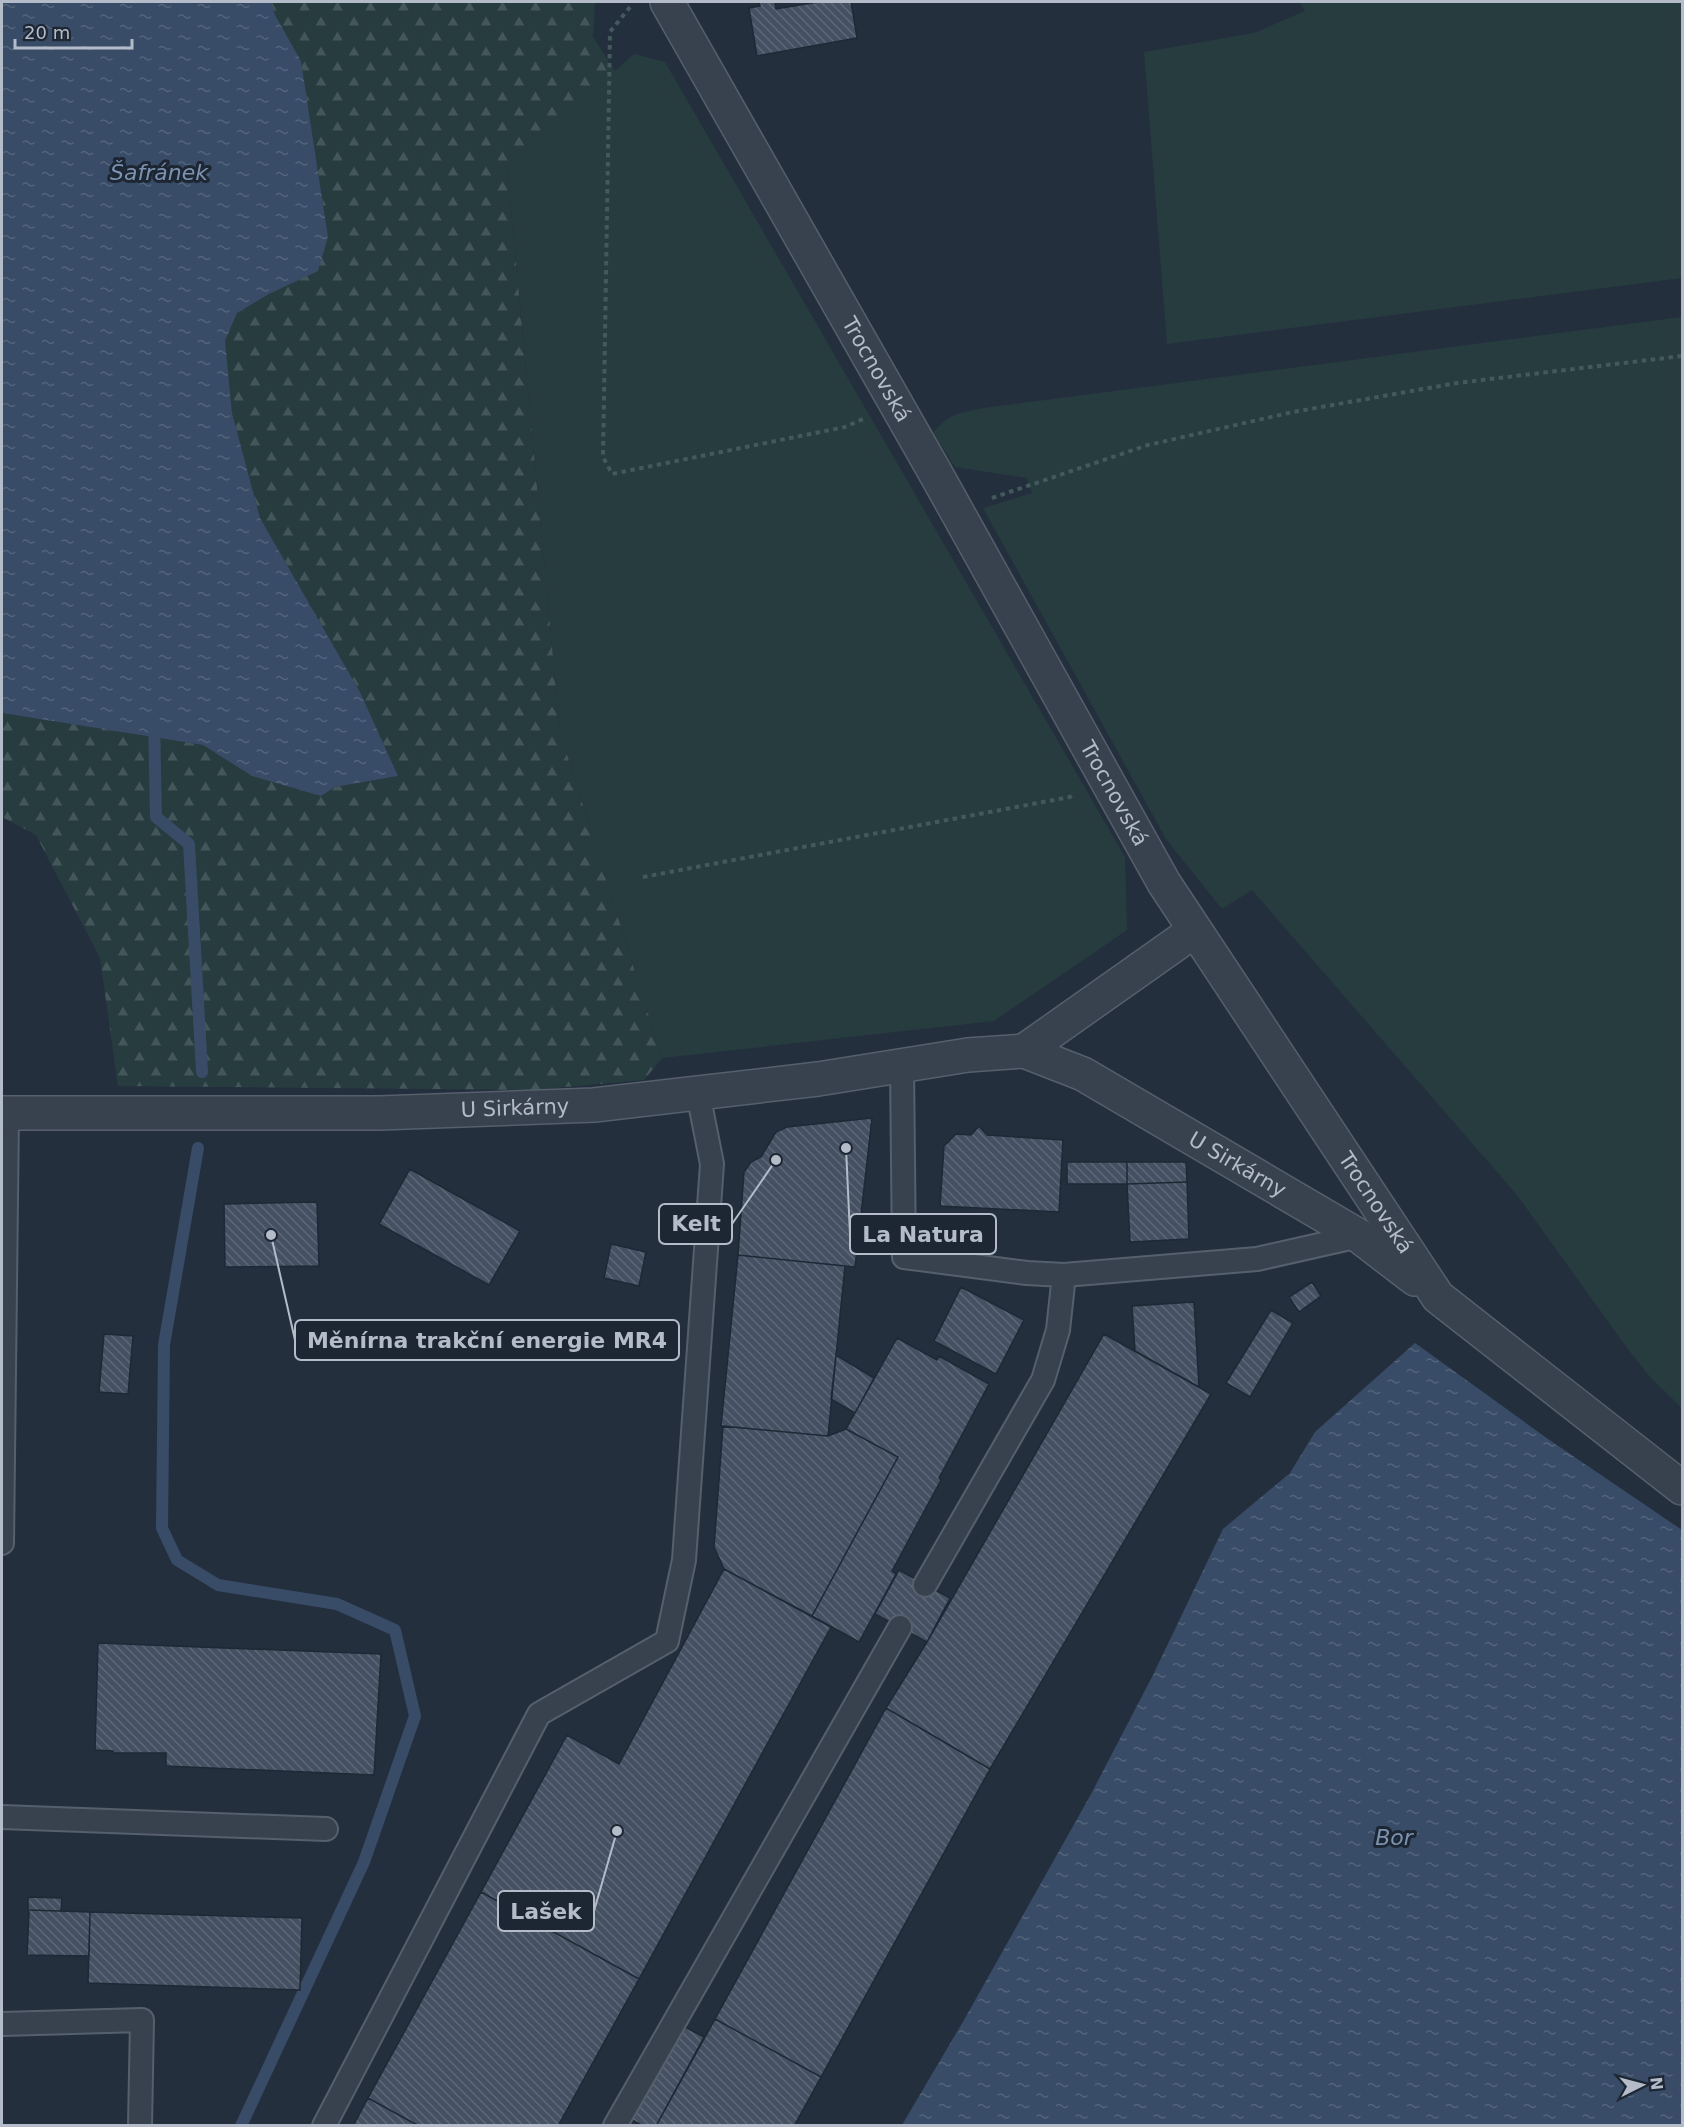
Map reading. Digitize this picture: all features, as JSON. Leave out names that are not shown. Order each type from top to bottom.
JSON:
[{"type":"street","name":"Trocnovská","points":[[667,2],[956,510],[1164,883],[1438,1297],[1683,1488]]},
{"type":"street","points":[[1024,1051],[1194,931]]},
{"type":"street","name":"U Sirkárny","points":[[4,1113],[380,1113],[594,1106],[818,1079],[968,1055],[1024,1051],[1083,1074],[1359,1236],[1438,1297]]},
{"type":"lane","points":[[902,1066],[904,1257],[1027,1273],[1064,1275],[1257,1259],[1359,1236]]},
{"type":"lane","points":[[324,2126],[539,1714],[667,1641],[684,1560],[712,1164],[698,1093]]},
{"type":"lane","points":[[2,1543],[4,1113]]},
{"type":"lane","points":[[925,1584],[1043,1380],[1058,1330],[1064,1275]]},
{"type":"lane","points":[[615,2126],[900,1627]]},
{"type":"lane","points":[[2,1817],[326,1829]]},
{"type":"lane","points":[[2,2024],[142,2020],[140,2126]]},
{"type":"path","points":[[635,2],[610,32],[603,457],[612,474],[845,427],[896,404]]},
{"type":"path","points":[[956,510],[1148,445],[1293,411],[1457,383],[1683,356]]},
{"type":"path","points":[[643,877],[1070,797],[1104,773]]},
{"type":"green space","points":[[271,2],[595,2],[593,37],[615,71],[507,167],[560,732],[662,1058],[644,1080],[531,1090],[118,1086],[100,958],[36,835],[2,817],[2,713],[203,745],[252,776],[335,787],[398,776],[360,692],[260,518],[232,413],[225,341],[237,313],[269,294],[328,237],[301,61],[275,15]]},
{"type":"green space","points":[[1300,2],[1682,2],[1682,278],[1167,344],[1144,52],[1254,33],[1305,11]]},
{"type":"green space","points":[[634,54],[665,62],[1125,857],[1127,930],[994,1021],[662,1058],[560,732],[507,166]]},
{"type":"green space","points":[[1682,317],[1682,1408],[1650,1377],[1627,1348],[1517,1195],[1252,890],[1222,909],[1166,839],[983,508],[1032,493],[1027,478],[955,467],[933,433],[949,418],[983,408]]},
{"type":"water","name":"Šafránek","points":[[2,2],[271,2],[275,15],[301,61],[328,237],[318,271],[269,294],[237,313],[225,341],[232,413],[260,518],[360,692],[398,776],[335,787],[321,796],[252,776],[203,745],[2,713]]},
{"type":"water","name":"Bor","points":[[1415,1343],[1548,1439],[1682,1530],[1682,2125],[902,2125],[1090,1796],[1153,1675],[1223,1529],[1290,1473],[1315,1432]]},
{"type":"building","points":[[759,2],[775,2],[776,9],[818,2],[851,2],[857,38],[757,56],[749,8],[760,6]]},
{"type":"building","points":[[872,1118],[855,1267],[738,1255],[744,1172],[751,1162],[761,1157],[776,1132],[787,1127]]},
{"type":"building","points":[[979,1126],[987,1135],[1063,1140],[1059,1212],[940,1206],[944,1146],[956,1134],[971,1135]]},
{"type":"building","points":[[1067,1162],[1127,1162],[1127,1184],[1067,1184]]},
{"type":"building","points":[[1127,1162],[1186,1162],[1187,1182],[1127,1184]]},
{"type":"building","points":[[410,1169],[520,1231],[489,1285],[379,1224]]},
{"type":"building","points":[[1187,1182],[1189,1239],[1130,1242],[1127,1184]]},
{"type":"building","points":[[317,1202],[319,1266],[225,1267],[224,1204]]},
{"type":"building","points":[[611,1244],[646,1252],[639,1286],[604,1278]]},
{"type":"building","points":[[738,1255],[845,1266],[828,1436],[721,1426]]},
{"type":"building","points":[[1312,1282],[1321,1296],[1299,1312],[1289,1297]]},
{"type":"building","points":[[961,1287],[1024,1320],[996,1374],[934,1341]]},
{"type":"building","points":[[1194,1302],[1199,1387],[1135,1351],[1132,1306]]},
{"type":"building","points":[[1271,1310],[1293,1323],[1250,1397],[1226,1383]]},
{"type":"building","points":[[104,1334],[133,1336],[128,1394],[99,1392]]},
{"type":"building","points":[[1104,1334],[1211,1394],[990,1769],[886,1708],[927,1642]]},
{"type":"building","points":[[897,1338],[937,1360],[939,1356],[989,1384],[892,1571],[896,1574],[859,1642],[812,1616],[898,1457],[846,1429]]},
{"type":"building","points":[[836,1355],[874,1378],[855,1413],[831,1399]]},
{"type":"building","points":[[723,1426],[828,1436],[846,1429],[898,1457],[812,1616],[724,1569],[714,1547]]},
{"type":"building","points":[[724,1569],[831,1627],[639,1979],[481,1892],[567,1735],[619,1764]]},
{"type":"building","points":[[899,1570],[950,1598],[927,1642],[875,1614]]},
{"type":"building","points":[[98,1643],[381,1654],[374,1775],[166,1766],[166,1753],[114,1753],[113,1751],[95,1750]]},
{"type":"building","points":[[886,1708],[990,1769],[821,2077],[715,2019]]},
{"type":"building","points":[[481,1892],[639,1979],[558,2126],[419,2126],[368,2098]]},
{"type":"building","points":[[28,1897],[62,1898],[61,1911],[28,1910]]},
{"type":"building","points":[[28,1910],[90,1912],[89,1956],[27,1955]]},
{"type":"building","points":[[90,1912],[302,1918],[300,1990],[88,1983]]},
{"type":"building","points":[[715,2019],[821,2077],[794,2126],[656,2126]]},
{"type":"building","points":[[683,2026],[704,2037],[656,2126],[643,2126],[632,2120]]},
{"type":"building","points":[[368,2098],[419,2126],[353,2126]]},
{"type":"waterway","points":[[154,721],[156,817],[189,844],[202,1072]]},
{"type":"waterway","points":[[198,1148],[164,1345],[162,1528],[177,1560],[218,1585],[337,1604],[395,1630],[415,1716],[364,1862],[241,2126]]},
{"type":"place","name":"La Natura","points":[[846,1148]]},
{"type":"place","name":"Kelt","points":[[776,1160]]},
{"type":"place","name":"Měnírna trakční energie MR4","points":[[271,1235]]},
{"type":"place","name":"Lašek","points":[[617,1831]]}]
